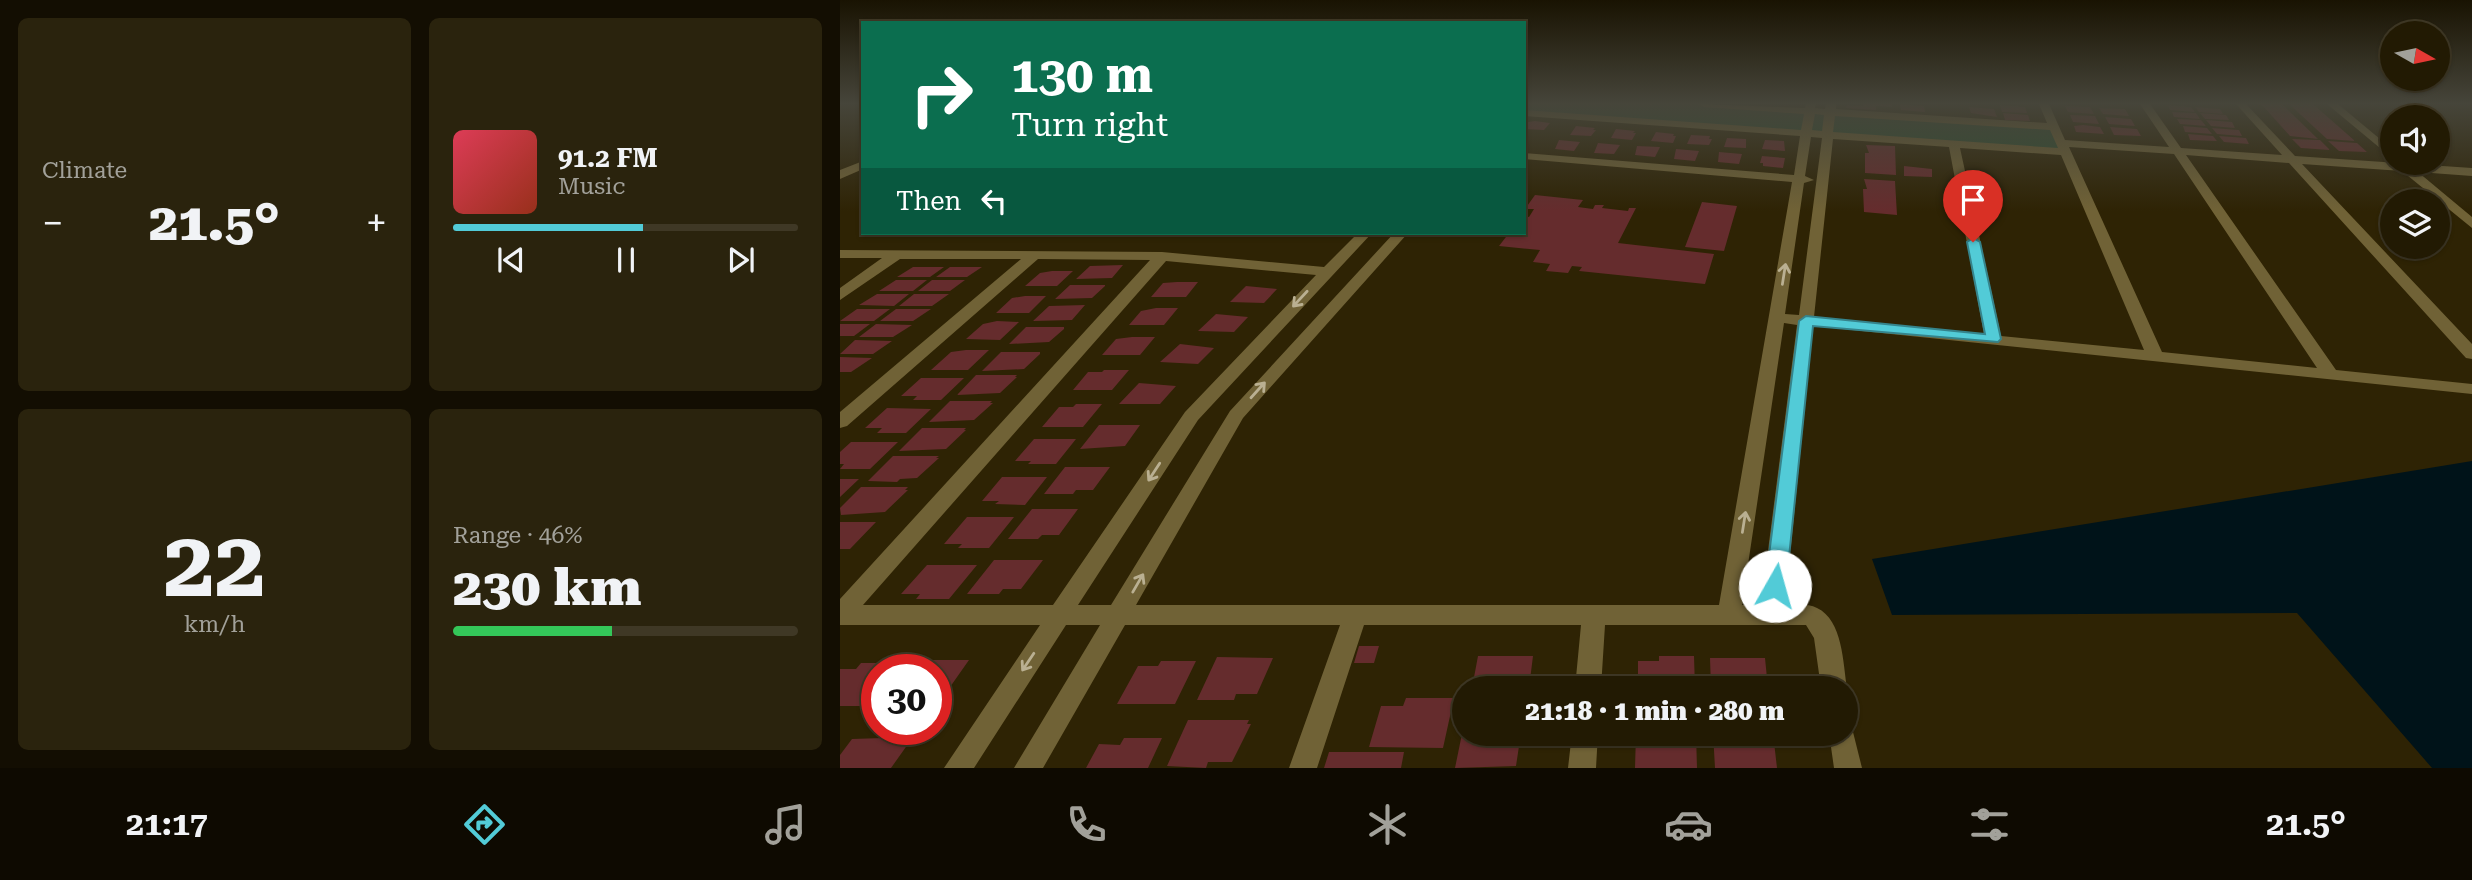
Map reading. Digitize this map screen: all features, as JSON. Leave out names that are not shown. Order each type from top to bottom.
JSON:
[{"type":"street","points":[[1729,614],[1806,140]]},
{"type":"street","points":[[1772,613],[1826,140]]},
{"type":"street","points":[[1895,140],[1954,144],[2042,140]]},
{"type":"street","points":[[2060,140],[2155,356]]},
{"type":"street","points":[[2072,140],[2380,163]]},
{"type":"street","points":[[2170,140],[2330,374]]},
{"type":"street","points":[[2274,140],[2472,354]]},
{"type":"street","points":[[1954,144],[1993,339]]},
{"type":"street","points":[[2288,155],[2380,157]]},
{"type":"street","points":[[1526,156],[1822,181]]},
{"type":"street","points":[[2450,163],[2472,164]]},
{"type":"street","points":[[840,175],[861,165]]},
{"type":"street","points":[[2450,170],[2472,172]]},
{"type":"street","points":[[2415,175],[2472,224]]},
{"type":"street","points":[[958,768],[1191,416],[1363,235]]},
{"type":"street","points":[[1028,768],[1236,415],[1399,235]]},
{"type":"street","points":[[840,295],[899,253]]},
{"type":"street","points":[[840,254],[1162,256],[1326,272]]},
{"type":"street","points":[[840,422],[1036,254]]},
{"type":"street","points":[[1343,255],[1377,258]]},
{"type":"street","points":[[840,615],[1162,256]]},
{"type":"street","points":[[1777,318],[2472,389]]},
{"type":"street","points":[[840,615],[1811,615],[1820,621],[1825,633],[1832,676]]},
{"type":"street","points":[[1303,768],[1355,616]]},
{"type":"street","points":[[1589,676],[1594,617]]},
{"type":"street","points":[[1582,768],[1584,746]]},
{"type":"street","points":[[1844,746],[1848,768]]},
{"type":"green space","points":[[1897,140],[2060,140],[2066,152]]},
{"type":"shaded area","points":[[2472,461],[2472,768],[2432,768],[2297,613],[1892,615],[1872,559]]},
{"type":"building","points":[[1559,140],[1580,142],[1574,151],[1555,149]]},
{"type":"building","points":[[1652,140],[1674,140],[1673,143]]},
{"type":"building","points":[[1689,140],[1712,140],[1709,145],[1687,144]]},
{"type":"building","points":[[1726,140],[1746,140],[1746,148],[1724,147]]},
{"type":"building","points":[[1765,140],[1784,141],[1785,151],[1762,149]]},
{"type":"building","points":[[2222,140],[2247,140],[2249,144]]},
{"type":"building","points":[[2293,140],[2320,140],[2330,150],[2301,148]]},
{"type":"building","points":[[2328,141],[2357,143],[2367,152],[2339,151]]},
{"type":"building","points":[[1598,143],[1620,145],[1614,154],[1594,153]]},
{"type":"building","points":[[1866,145],[1895,146],[1896,175],[1865,173],[1865,153],[1869,153]]},
{"type":"building","points":[[1637,146],[1660,147],[1655,157],[1635,155]]},
{"type":"building","points":[[1676,149],[1699,151],[1695,161],[1674,159]]},
{"type":"building","points":[[1719,152],[1742,154],[1739,164],[1718,162]]},
{"type":"building","points":[[1762,156],[1785,158],[1783,168],[1763,166],[1763,163],[1760,163]]},
{"type":"building","points":[[1904,166],[1932,169],[1932,177],[1904,176]]},
{"type":"building","points":[[1864,179],[1895,181],[1897,215],[1864,212],[1863,189],[1867,189]]},
{"type":"building","points":[[1535,195],[1583,200],[1578,207],[1593,209],[1595,205],[1628,211],[1629,208],[1636,208],[1618,243],[1714,254],[1705,284],[1579,271],[1582,267],[1572,266],[1568,273],[1546,271],[1550,264],[1533,262],[1540,250],[1499,246],[1507,235],[1526,235],[1526,216],[1529,217],[1534,209],[1526,208]]},
{"type":"building","points":[[1702,202],[1737,206],[1724,251],[1685,247]]},
{"type":"building","points":[[1123,265],[1112,278],[1076,279],[1090,266]]},
{"type":"building","points":[[913,267],[944,267],[930,277],[897,277]]},
{"type":"building","points":[[950,267],[982,267],[967,277],[936,277]]},
{"type":"building","points":[[1073,271],[1057,286],[1025,286],[1040,273]]},
{"type":"building","points":[[896,280],[927,280],[913,291],[879,291]]},
{"type":"building","points":[[932,280],[965,280],[950,291],[918,291]]},
{"type":"building","points":[[1198,282],[1186,297],[1151,297],[1163,283]]},
{"type":"building","points":[[1070,285],[1105,286],[1092,298],[1055,299]]},
{"type":"building","points":[[1246,286],[1277,289],[1264,303],[1230,302]]},
{"type":"building","points":[[877,294],[909,294],[894,306],[859,305]]},
{"type":"building","points":[[914,294],[949,294],[932,306],[899,306]]},
{"type":"building","points":[[1046,296],[1029,313],[996,313],[1012,298]]},
{"type":"building","points":[[1085,305],[1072,320],[1033,321],[1049,306]]},
{"type":"building","points":[[1178,308],[1164,325],[1129,325],[1141,311]]},
{"type":"building","points":[[857,309],[890,309],[874,321],[840,321]]},
{"type":"building","points":[[896,309],[931,309],[913,321],[880,321]]},
{"type":"building","points":[[1216,314],[1248,317],[1234,332],[1198,331]]},
{"type":"building","points":[[997,321],[1019,322],[1000,340],[966,339],[983,324]]},
{"type":"building","points":[[840,324],[870,324],[854,336],[840,336]]},
{"type":"building","points":[[876,324],[912,325],[893,337],[859,337]]},
{"type":"building","points":[[1026,327],[1064,329],[1049,342],[1009,344]]},
{"type":"building","points":[[1155,337],[1140,355],[1102,355],[1116,339]]},
{"type":"building","points":[[855,340],[892,341],[873,354],[840,354]]},
{"type":"building","points":[[1180,344],[1214,348],[1198,364],[1160,362]]},
{"type":"building","points":[[989,350],[968,370],[931,370],[951,352]]},
{"type":"building","points":[[1001,352],[1040,354],[1024,369],[982,371]]},
{"type":"building","points":[[840,357],[872,358],[851,372],[840,372]]},
{"type":"building","points":[[1129,370],[1112,390],[1073,390],[1088,372]]},
{"type":"building","points":[[976,375],[1017,377],[1000,393],[957,395]]},
{"type":"building","points":[[921,378],[964,378],[941,400],[913,400],[917,396],[901,396]]},
{"type":"building","points":[[1139,383],[1176,386],[1160,404],[1119,404]]},
{"type":"building","points":[[950,401],[993,403],[974,420],[929,422]]},
{"type":"building","points":[[1076,404],[1102,404],[1083,427],[1042,427],[1059,407],[1073,407]]},
{"type":"building","points":[[887,408],[931,409],[906,433],[877,433],[882,428],[865,428]]},
{"type":"building","points":[[1099,425],[1140,425],[1125,446],[1080,449]]},
{"type":"building","points":[[922,428],[966,430],[946,449],[899,451]]},
{"type":"building","points":[[1034,439],[1076,439],[1056,464],[1015,461]]},
{"type":"building","points":[[851,442],[898,442],[870,469],[840,469],[844,464],[840,464],[840,452]]},
{"type":"building","points":[[893,456],[939,458],[917,478],[900,479],[897,482],[868,481]]},
{"type":"building","points":[[1065,467],[1110,467],[1093,490],[1076,490],[1073,494],[1044,494]]},
{"type":"building","points":[[1002,477],[1047,477],[1025,505],[982,501]]},
{"type":"building","points":[[840,479],[859,479],[840,497]]},
{"type":"building","points":[[861,487],[908,487],[905,490],[908,490],[885,512],[841,515],[840,508]]},
{"type":"building","points":[[1032,509],[1078,509],[1059,535],[1042,535],[1038,539],[1008,539]]},
{"type":"building","points":[[967,517],[1014,517],[989,548],[958,548],[962,544],[944,544]]},
{"type":"building","points":[[840,522],[876,522],[850,549],[840,549]]},
{"type":"building","points":[[994,560],[1043,560],[1021,589],[1003,589],[999,594],[967,594]]},
{"type":"building","points":[[927,565],[977,565],[949,599],[916,599],[920,594],[901,594]]},
{"type":"building","points":[[1359,646],[1379,646],[1374,663],[1354,663]]},
{"type":"building","points":[[1478,656],[1533,656],[1530,676],[1474,676]]},
{"type":"building","points":[[1659,656],[1694,656],[1695,676],[1638,676],[1638,661],[1659,661]]},
{"type":"building","points":[[1217,657],[1273,658],[1257,694],[1236,694],[1234,700],[1197,700]]},
{"type":"building","points":[[1710,658],[1765,658],[1767,676],[1711,676]]},
{"type":"building","points":[[952,660],[969,660],[952,684]]},
{"type":"building","points":[[1161,661],[1196,661],[1175,704],[1117,704],[1138,666],[1158,666]]},
{"type":"building","points":[[861,663],[861,706],[840,706],[840,669],[856,669]]},
{"type":"building","points":[[1406,698],[1452,698],[1443,748],[1369,747],[1381,706],[1403,706]]},
{"type":"building","points":[[1188,720],[1249,720],[1247,724],[1251,724],[1232,762],[1208,762],[1206,768],[1167,766]]},
{"type":"building","points":[[1124,738],[1162,738],[1148,768],[1086,768],[1099,744],[1120,745]]},
{"type":"building","points":[[852,739],[861,739],[861,745],[907,745],[891,768],[840,768],[840,755]]},
{"type":"building","points":[[1460,746],[1519,746],[1516,766],[1455,768]]},
{"type":"building","points":[[1636,746],[1696,746],[1697,768],[1635,768]]},
{"type":"building","points":[[1714,746],[1774,746],[1777,768],[1715,768]]},
{"type":"building","points":[[1329,752],[1404,752],[1401,768],[1324,768]]},
{"type":"route","points":[[1775,586],[1806,321],[1993,339],[1973,242]]}]
